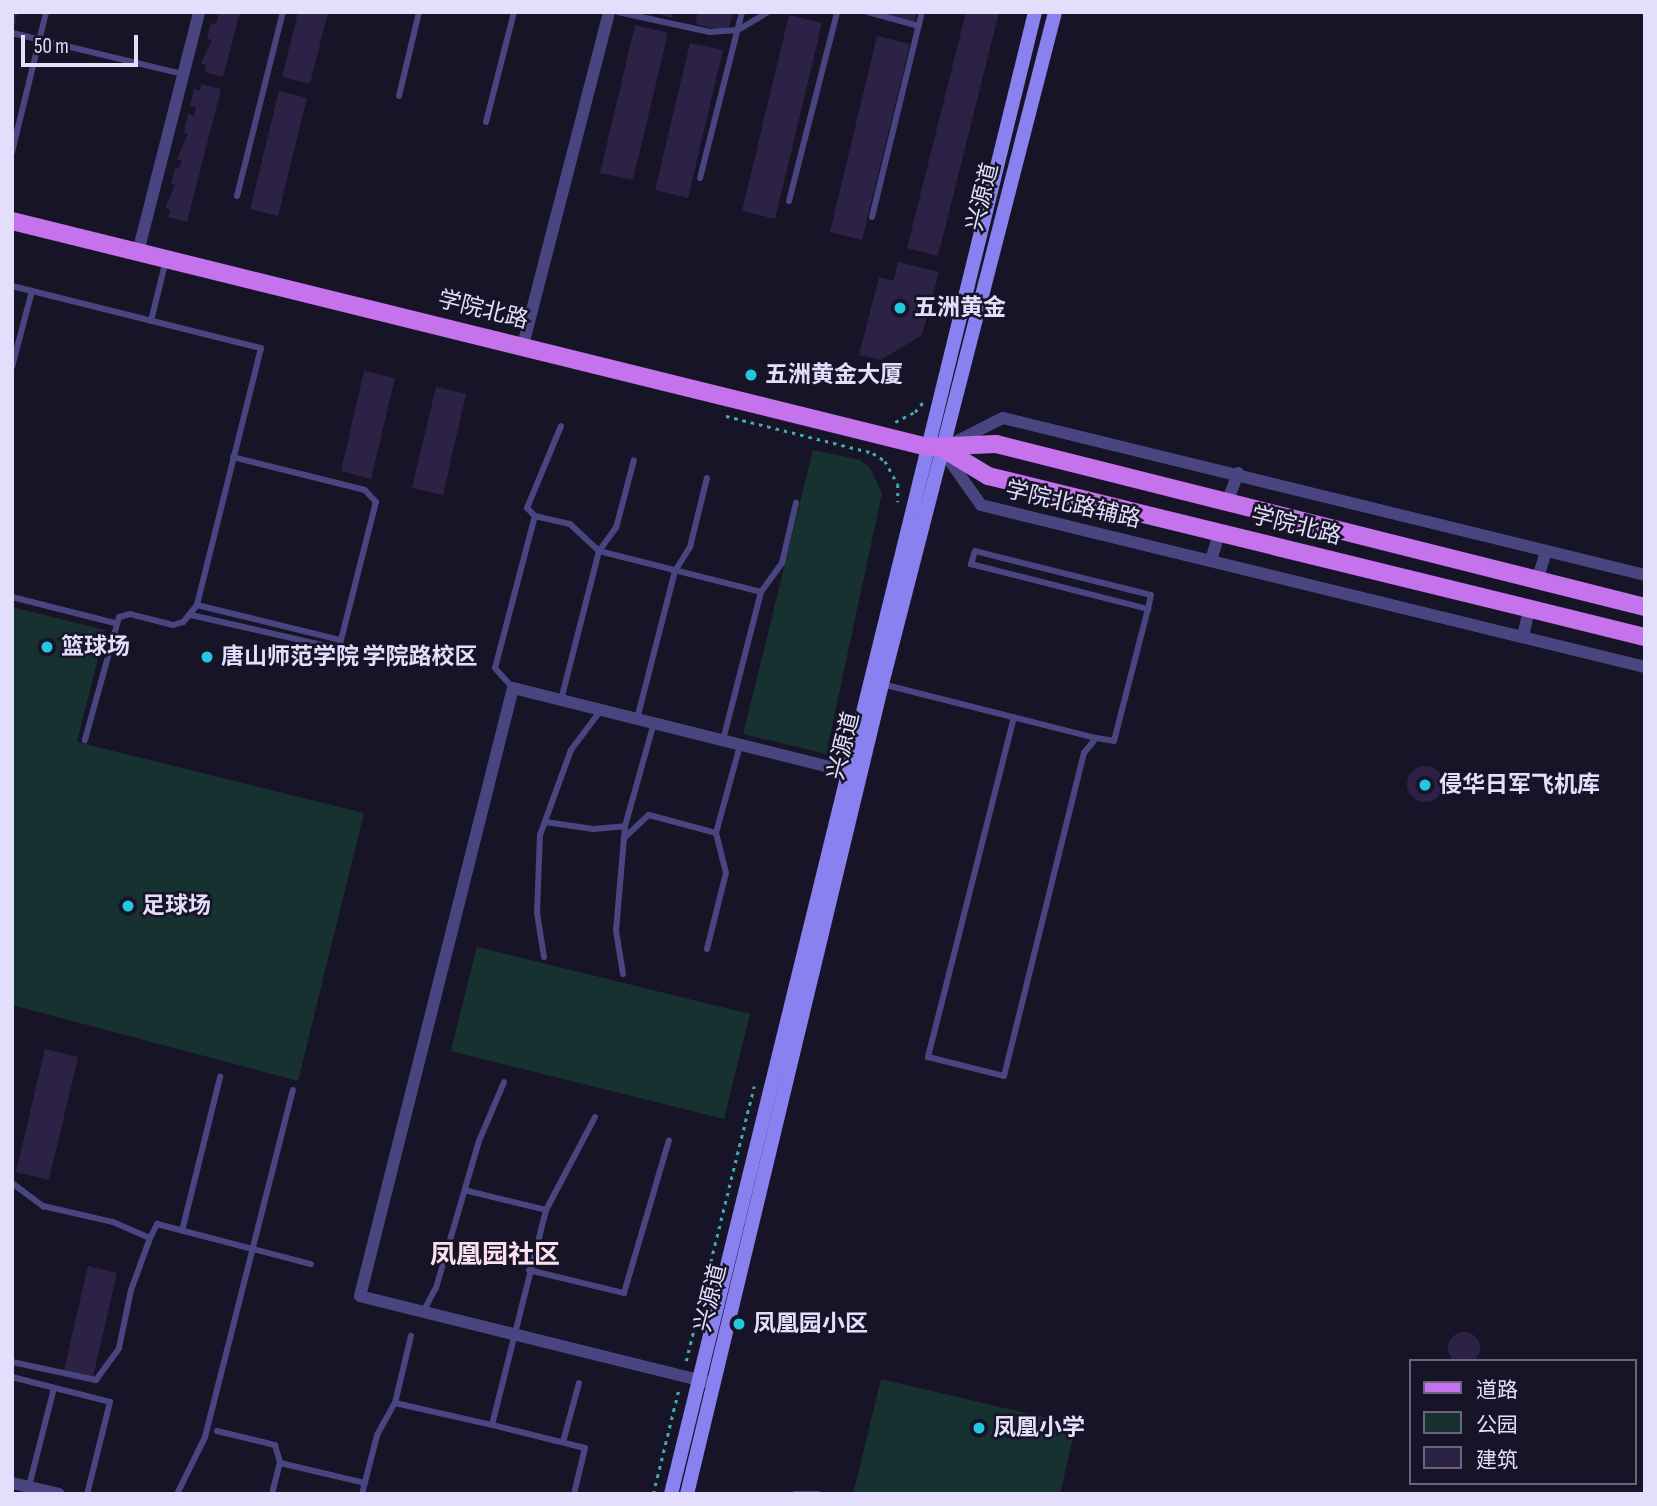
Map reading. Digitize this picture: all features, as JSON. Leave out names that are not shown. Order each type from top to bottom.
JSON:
[{"type":"main road","name":"兴源道","points":[[853,773],[883,684],[1035,12]]},
{"type":"main road","name":"兴源道","points":[[687,1494],[707,1382],[853,773],[935,448],[1055,12]]},
{"type":"main road","name":"学院北路","points":[[12,221],[935,448],[988,476],[1645,637]]},
{"type":"main road","name":"学院北路","points":[[935,448],[996,444],[1645,607]]},
{"type":"main road","points":[[1529,609],[1537,581]]},
{"type":"main road","name":"兴源道","points":[[671,1494],[707,1382]]},
{"type":"street","points":[[138,252],[199,12]]},
{"type":"street","points":[[523,345],[609,12]]},
{"type":"street","points":[[935,448],[1003,418],[1238,473],[1645,575]]},
{"type":"street","name":"学院北路辅路","points":[[935,448],[981,505],[1645,667]]},
{"type":"street","points":[[1227,503],[1238,473]]},
{"type":"street","points":[[1211,560],[1219,533]]},
{"type":"street","points":[[1537,581],[1546,551]]},
{"type":"street","points":[[1523,636],[1529,609]]},
{"type":"street","points":[[707,1382],[360,1296],[513,688],[853,773]]},
{"type":"street","points":[[12,1483],[28,1490],[59,1494]]},
{"type":"lane","points":[[12,152],[46,12]]},
{"type":"lane","points":[[237,197],[282,12]]},
{"type":"lane","points":[[399,96],[419,12]]},
{"type":"lane","points":[[486,122],[514,12]]},
{"type":"lane","points":[[618,12],[710,32],[738,30],[768,12]]},
{"type":"lane","points":[[700,178],[743,12]]},
{"type":"lane","points":[[789,201],[837,12]]},
{"type":"lane","points":[[868,12],[919,26]]},
{"type":"lane","points":[[872,217],[922,12]]},
{"type":"lane","points":[[12,33],[183,74]]},
{"type":"lane","points":[[151,321],[166,258]]},
{"type":"lane","points":[[12,286],[261,348],[197,605],[191,615],[173,625],[123,613],[115,623],[85,740]]},
{"type":"lane","points":[[12,367],[32,291]]},
{"type":"lane","points":[[561,426],[527,508],[535,516],[570,524],[599,551],[761,592]]},
{"type":"lane","points":[[191,615],[339,649],[376,502],[373,494],[233,457]]},
{"type":"lane","points":[[561,700],[599,551],[616,528],[634,460]]},
{"type":"lane","points":[[637,719],[675,571],[690,547],[707,478]]},
{"type":"lane","points":[[723,740],[761,592],[782,563],[796,503]]},
{"type":"lane","points":[[513,688],[495,668],[535,516]]},
{"type":"lane","points":[[883,684],[1114,741],[1148,608],[1151,594],[975,551],[971,564],[1148,608]]},
{"type":"lane","points":[[12,597],[115,623]]},
{"type":"lane","points":[[197,605],[341,640]]},
{"type":"lane","points":[[544,957],[537,913],[540,835],[571,750],[601,710]]},
{"type":"lane","points":[[1014,718],[928,1057],[991,1073],[1004,1076],[1084,753],[1096,738]]},
{"type":"lane","points":[[623,974],[616,931],[623,838],[654,723]]},
{"type":"lane","points":[[706,950],[726,873],[716,832],[740,745]]},
{"type":"lane","points":[[623,838],[649,815],[716,832]]},
{"type":"lane","points":[[545,822],[593,829],[625,826]]},
{"type":"lane","points":[[182,1231],[220,1077]]},
{"type":"lane","points":[[423,1312],[436,1288],[467,1191],[479,1141],[504,1082]]},
{"type":"lane","points":[[177,1494],[205,1437],[293,1090]]},
{"type":"lane","points":[[492,1426],[545,1210],[595,1117]]},
{"type":"lane","points":[[529,1270],[624,1293],[669,1140]]},
{"type":"lane","points":[[12,1183],[43,1206],[113,1222],[150,1238]]},
{"type":"lane","points":[[467,1191],[545,1210]]},
{"type":"lane","points":[[12,1362],[96,1380],[119,1348],[131,1290],[157,1224],[311,1264]]},
{"type":"lane","points":[[362,1494],[377,1435],[394,1403],[411,1336]]},
{"type":"lane","points":[[12,1377],[110,1402],[87,1494]]},
{"type":"lane","points":[[563,1442],[579,1383]]},
{"type":"lane","points":[[28,1490],[54,1388]]},
{"type":"lane","points":[[394,1403],[585,1448],[574,1494]]},
{"type":"lane","points":[[217,1430],[275,1445],[280,1464],[272,1494]]},
{"type":"lane","points":[[280,1464],[365,1483]]},
{"type":"lane","points":[[795,1494],[818,1494]]},
{"type":"green space","points":[[813,450],[860,460],[870,468],[882,493],[826,754],[743,734]]},
{"type":"green space","points":[[12,607],[105,630],[77,742],[364,813],[298,1081],[12,1005]]},
{"type":"green space","points":[[477,947],[750,1014],[724,1119],[451,1051]]},
{"type":"green space","name":"凤凰小学","points":[[881,1379],[1076,1425],[1060,1494],[853,1494]]},
{"type":"building","points":[[12,12],[18,12],[15,24],[12,24]]},
{"type":"building","points":[[209,12],[240,12],[223,77],[205,72],[206,65],[201,63],[212,40],[207,39],[211,23],[216,24],[218,15]]},
{"type":"building","points":[[298,12],[328,12],[310,84],[282,77]]},
{"type":"building","points":[[652,12],[673,12],[672,18]]},
{"type":"building","points":[[698,12],[733,12],[728,32],[695,24]]},
{"type":"building","points":[[883,12],[917,12],[914,25],[882,17]]},
{"type":"building","points":[[966,12],[999,12],[938,256],[907,248]]},
{"type":"building","points":[[789,15],[822,23],[775,219],[742,211]]},
{"type":"building","points":[[635,25],[668,33],[633,180],[600,173]]},
{"type":"building","points":[[877,36],[910,44],[862,240],[830,232]]},
{"type":"building","points":[[690,43],[723,50],[688,198],[655,190]]},
{"type":"building","points":[[201,84],[221,89],[187,222],[168,217],[170,210],[165,208],[175,185],[171,184],[175,168],[179,169],[182,160],[177,159],[188,134],[184,132],[188,114],[194,116],[196,107],[190,106],[194,89],[200,91]]},
{"type":"building","points":[[279,91],[307,98],[278,216],[250,209]]},
{"type":"building","name":"五洲黄金","points":[[898,262],[939,272],[922,335],[881,360],[859,355],[879,277],[894,281]]},
{"type":"building","points":[[364,371],[395,378],[371,479],[341,471]]},
{"type":"building","points":[[436,387],[466,394],[443,495],[412,488]]},
{"type":"building","name":"侵华日军飞机库","points":[[1425,766],[1437,772],[1443,784],[1437,796],[1425,802],[1413,796],[1407,784],[1413,772]]},
{"type":"building","points":[[45,1049],[78,1057],[49,1180],[16,1172]]},
{"type":"building","points":[[88,1266],[117,1273],[93,1377],[64,1370]]},
{"type":"building","points":[[1470,1333],[1476,1336],[1479,1342],[1476,1359],[1452,1359],[1448,1348],[1452,1336]]},
{"type":"place","name":"五洲黄金","points":[[900,308]]},
{"type":"place","name":"五洲黄金大厦","points":[[751,375]]},
{"type":"place","name":"篮球场","points":[[47,647]]},
{"type":"place","name":"唐山师范学院 学院路校区","points":[[207,657]]},
{"type":"place","name":"侵华日军飞机库","points":[[1425,785]]},
{"type":"place","name":"足球场","points":[[128,906]]},
{"type":"place","name":"凤凰园小区","points":[[739,1324]]},
{"type":"place","name":"凤凰小学","points":[[979,1428]]},
{"type":"district","name":"凤凰园社区","points":[[495,1256]]}]
